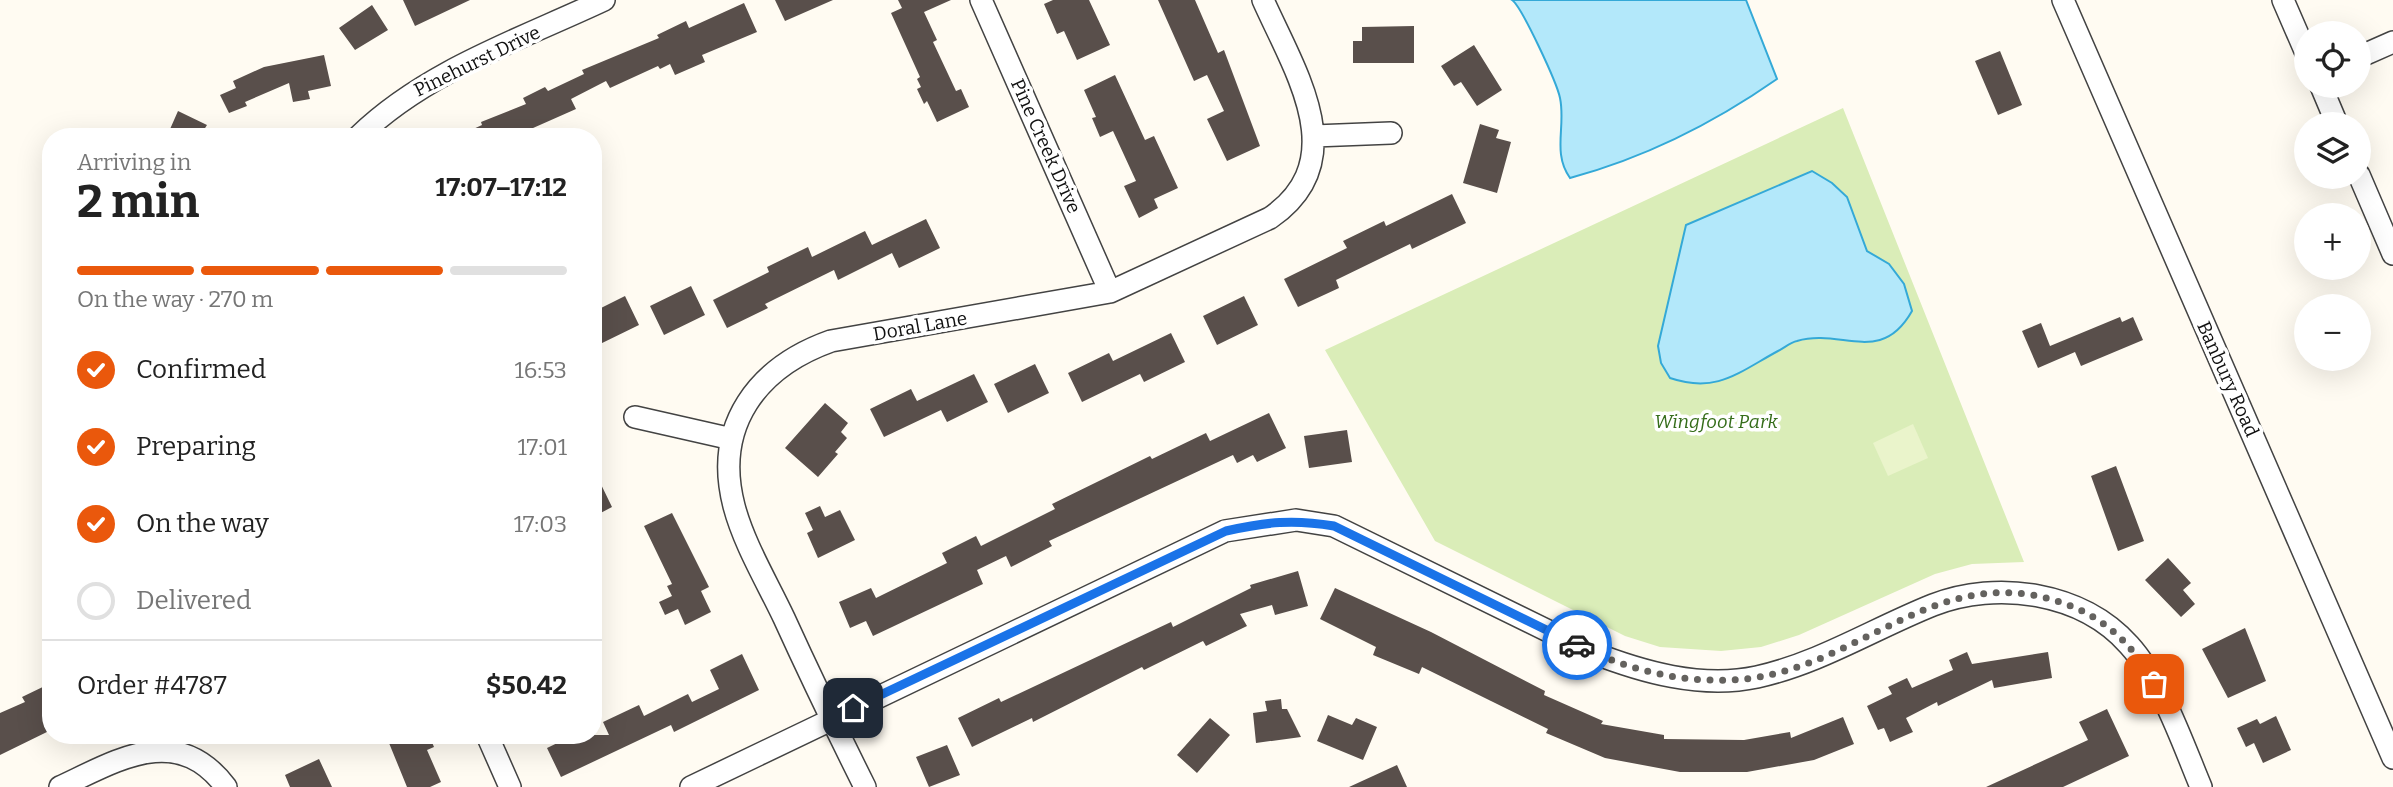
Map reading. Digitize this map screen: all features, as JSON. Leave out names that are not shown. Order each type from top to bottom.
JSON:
[{"type":"street","name":"Pinehurst Drive","points":[[367,128],[388,108],[423,86],[604,0]]},
{"type":"street","name":"Pine Creek Drive","points":[[981,0],[1110,292]]},
{"type":"street","name":"Doral Lane","points":[[865,787],[734,508],[730,485],[732,439],[738,419],[772,371],[806,350],[831,341],[1110,292],[1270,218],[1285,208],[1302,189],[1312,167],[1314,136],[1298,79],[1263,0]]},
{"type":"street","name":"Banbury Road","points":[[2063,0],[2393,758]]},
{"type":"street","points":[[2283,0],[2294,26]]},
{"type":"street","points":[[2371,52],[2393,42]]},
{"type":"street","points":[[1314,136],[1391,133]]},
{"type":"street","points":[[2365,189],[2393,254]]},
{"type":"street","points":[[635,416],[732,439]]},
{"type":"street","points":[[691,787],[1226,531],[1261,523],[1296,520],[1334,526],[1591,652],[1630,668],[1671,676],[1712,680],[1754,678],[1800,666],[1958,596],[2006,592],[2053,599],[2106,625],[2130,645],[2161,697],[2201,787]]},
{"type":"street","points":[[491,744],[510,787]]},
{"type":"street","points":[[60,787],[116,761],[151,750],[169,751],[200,762],[226,787]]},
{"type":"green space","name":"Wingfoot Park","points":[[1843,108],[2024,562],[1972,564],[1935,574],[1799,635],[1761,647],[1721,651],[1660,647],[1625,636],[1435,541],[1325,350]]},
{"type":"green space","points":[[1913,424],[1928,458],[1888,476],[1873,443]]},
{"type":"water","points":[[1512,0],[1746,0],[1777,79],[1678,138],[1598,170],[1570,178],[1562,159],[1560,98],[1531,30]]},
{"type":"water","points":[[1812,171],[1832,183],[1847,197],[1867,251],[1889,264],[1904,284],[1912,311],[1900,328],[1887,337],[1874,341],[1814,338],[1797,341],[1739,373],[1715,382],[1687,382],[1670,378],[1661,363],[1658,346],[1686,225]]},
{"type":"building","points":[[403,0],[470,0],[415,26]]},
{"type":"building","points":[[775,0],[833,0],[785,21]]},
{"type":"building","points":[[898,0],[951,0],[924,12],[937,40],[933,42],[956,91],[961,89],[969,107],[937,122],[927,101],[924,104],[917,89],[921,87],[917,79],[920,77],[891,13],[902,8]]},
{"type":"building","points":[[1053,0],[1089,0],[1110,45],[1077,60],[1064,31],[1057,34],[1044,4]]},
{"type":"building","points":[[1158,0],[1195,0],[1218,53],[1224,50],[1260,146],[1227,161],[1207,119],[1224,111],[1207,75],[1194,81]]},
{"type":"building","points":[[744,3],[757,32],[702,55],[705,62],[675,75],[670,64],[660,69],[658,66],[610,88],[606,81],[571,99],[576,109],[533,128],[475,128],[482,125],[481,122],[526,104],[523,98],[545,87],[548,91],[584,74],[582,70],[659,38],[657,35],[686,21],[689,28]]},
{"type":"building","points":[[372,5],[388,30],[355,50],[339,28]]},
{"type":"building","points":[[1414,26],[1414,63],[1353,63],[1353,41],[1362,41],[1362,27]]},
{"type":"building","points":[[1474,45],[1502,90],[1477,106],[1461,82],[1454,86],[1441,66]]},
{"type":"building","points":[[2000,51],[2022,105],[1998,115],[1975,61]]},
{"type":"building","points":[[324,55],[331,86],[308,91],[310,99],[293,102],[289,83],[245,102],[247,106],[229,113],[220,95],[236,88],[233,81],[264,67]]},
{"type":"building","points":[[1115,75],[1145,140],[1154,136],[1178,188],[1154,199],[1158,208],[1139,218],[1124,186],[1136,181],[1113,131],[1100,137],[1092,118],[1096,117],[1084,90]]},
{"type":"building","points":[[178,111],[207,125],[205,128],[171,128]]},
{"type":"building","points":[[1480,124],[1499,130],[1496,138],[1511,142],[1497,193],[1463,183]]},
{"type":"building","points":[[1452,194],[1466,223],[1412,249],[1410,244],[1336,280],[1339,288],[1298,307],[1284,279],[1347,248],[1343,241],[1384,221],[1386,226]]},
{"type":"building","points":[[926,219],[940,248],[899,268],[892,253],[838,280],[834,270],[765,304],[768,308],[727,328],[713,300],[769,272],[767,267],[808,247],[812,257],[865,231],[872,245]]},
{"type":"building","points":[[691,286],[705,315],[664,335],[650,306]]},
{"type":"building","points":[[625,296],[639,325],[602,343],[602,308]]},
{"type":"building","points":[[1244,296],[1258,325],[1217,345],[1203,316]]},
{"type":"building","points":[[2120,317],[2122,322],[2133,317],[2143,340],[2081,366],[2075,352],[2038,368],[2022,331],[2041,323],[2050,346]]},
{"type":"building","points":[[1171,333],[1185,362],[1144,382],[1140,374],[1082,402],[1068,373],[1109,353],[1113,361]]},
{"type":"building","points":[[1035,364],[1049,393],[1008,413],[994,384]]},
{"type":"building","points":[[974,374],[988,402],[947,422],[941,410],[884,437],[870,409],[911,389],[917,401]]},
{"type":"building","points":[[825,403],[848,423],[841,432],[847,438],[835,452],[838,454],[818,477],[785,448]]},
{"type":"building","points":[[1269,413],[1286,448],[1257,462],[1253,455],[1237,463],[1233,455],[1049,541],[1052,546],[1011,567],[1006,556],[977,570],[983,584],[873,636],[866,621],[850,628],[839,602],[871,588],[876,598],[947,563],[942,553],[976,536],[981,546],[1055,509],[1052,504],[1150,456],[1152,459],[1206,433],[1210,441]]},
{"type":"building","points":[[1347,430],[1352,462],[1309,468],[1304,436]]},
{"type":"building","points":[[2116,466],[2144,541],[2118,551],[2091,476]]},
{"type":"building","points":[[602,486],[612,507],[602,512]]},
{"type":"building","points":[[820,506],[825,517],[840,510],[855,540],[818,558],[807,533],[813,530],[805,513]]},
{"type":"building","points":[[672,513],[709,587],[701,591],[711,612],[685,625],[678,609],[665,615],[659,602],[672,596],[667,586],[672,584],[644,526]]},
{"type":"building","points":[[2168,558],[2191,583],[2183,590],[2195,604],[2181,617],[2145,580]]},
{"type":"building","points":[[1298,571],[1308,606],[1275,615],[1272,605],[1240,614],[1247,626],[1206,646],[1203,641],[1144,670],[1142,667],[1033,722],[1032,718],[972,747],[958,718],[999,698],[1001,702],[1171,622],[1173,627],[1251,588],[1250,585]]},
{"type":"building","points":[[1335,588],[1431,632],[1545,691],[1544,695],[1603,721],[1601,724],[1664,735],[1664,739],[1744,740],[1790,732],[1791,738],[1843,717],[1854,744],[1814,760],[1747,772],[1680,772],[1605,758],[1546,733],[1548,729],[1422,667],[1419,674],[1373,655],[1376,647],[1320,619]]},
{"type":"building","points":[[2245,628],[2266,681],[2228,698],[2202,649]]},
{"type":"building","points":[[1967,652],[1972,664],[2048,652],[2052,678],[1994,688],[1992,680],[1938,706],[1937,702],[1906,718],[1913,732],[1890,742],[1884,728],[1878,730],[1867,706],[1892,694],[1888,687],[1907,678],[1912,688],[1953,670],[1949,660]]},
{"type":"building","points":[[742,654],[759,690],[674,732],[671,725],[561,777],[547,748],[555,744],[602,744],[602,735],[609,735],[603,722],[639,705],[644,716],[688,694],[692,702],[719,689],[710,670]]},
{"type":"building","points":[[42,687],[42,734],[0,755],[0,713],[25,702],[22,697]]},
{"type":"building","points":[[1281,699],[1282,709],[1287,709],[1301,737],[1256,743],[1253,713],[1267,711],[1265,701]]},
{"type":"building","points":[[2107,709],[2129,756],[2063,787],[1986,787],[2088,740],[2079,722]]},
{"type":"building","points":[[1328,715],[1352,725],[1356,718],[1377,727],[1363,760],[1317,741]]},
{"type":"building","points":[[2276,716],[2291,750],[2263,763],[2254,743],[2246,747],[2237,728],[2257,719],[2260,724]]},
{"type":"building","points":[[1210,718],[1230,735],[1197,773],[1177,755]]},
{"type":"building","points":[[389,744],[433,744],[434,747],[427,750],[441,782],[430,787],[407,787]]},
{"type":"building","points":[[947,745],[960,775],[929,787],[916,757]]},
{"type":"building","points":[[319,759],[332,787],[290,787],[285,775]]},
{"type":"building","points":[[1397,765],[1407,787],[1349,787]]},
{"type":"way so far","points":[[1577,645],[1630,668],[1671,676],[1712,680],[1754,678],[1800,666],[1958,596],[2006,592],[2053,599],[2079,609],[2106,625],[2130,645],[2154,684]]},
{"type":"route","points":[[853,708],[1226,531],[1279,521],[1296,520],[1334,526],[1577,645]]}]
